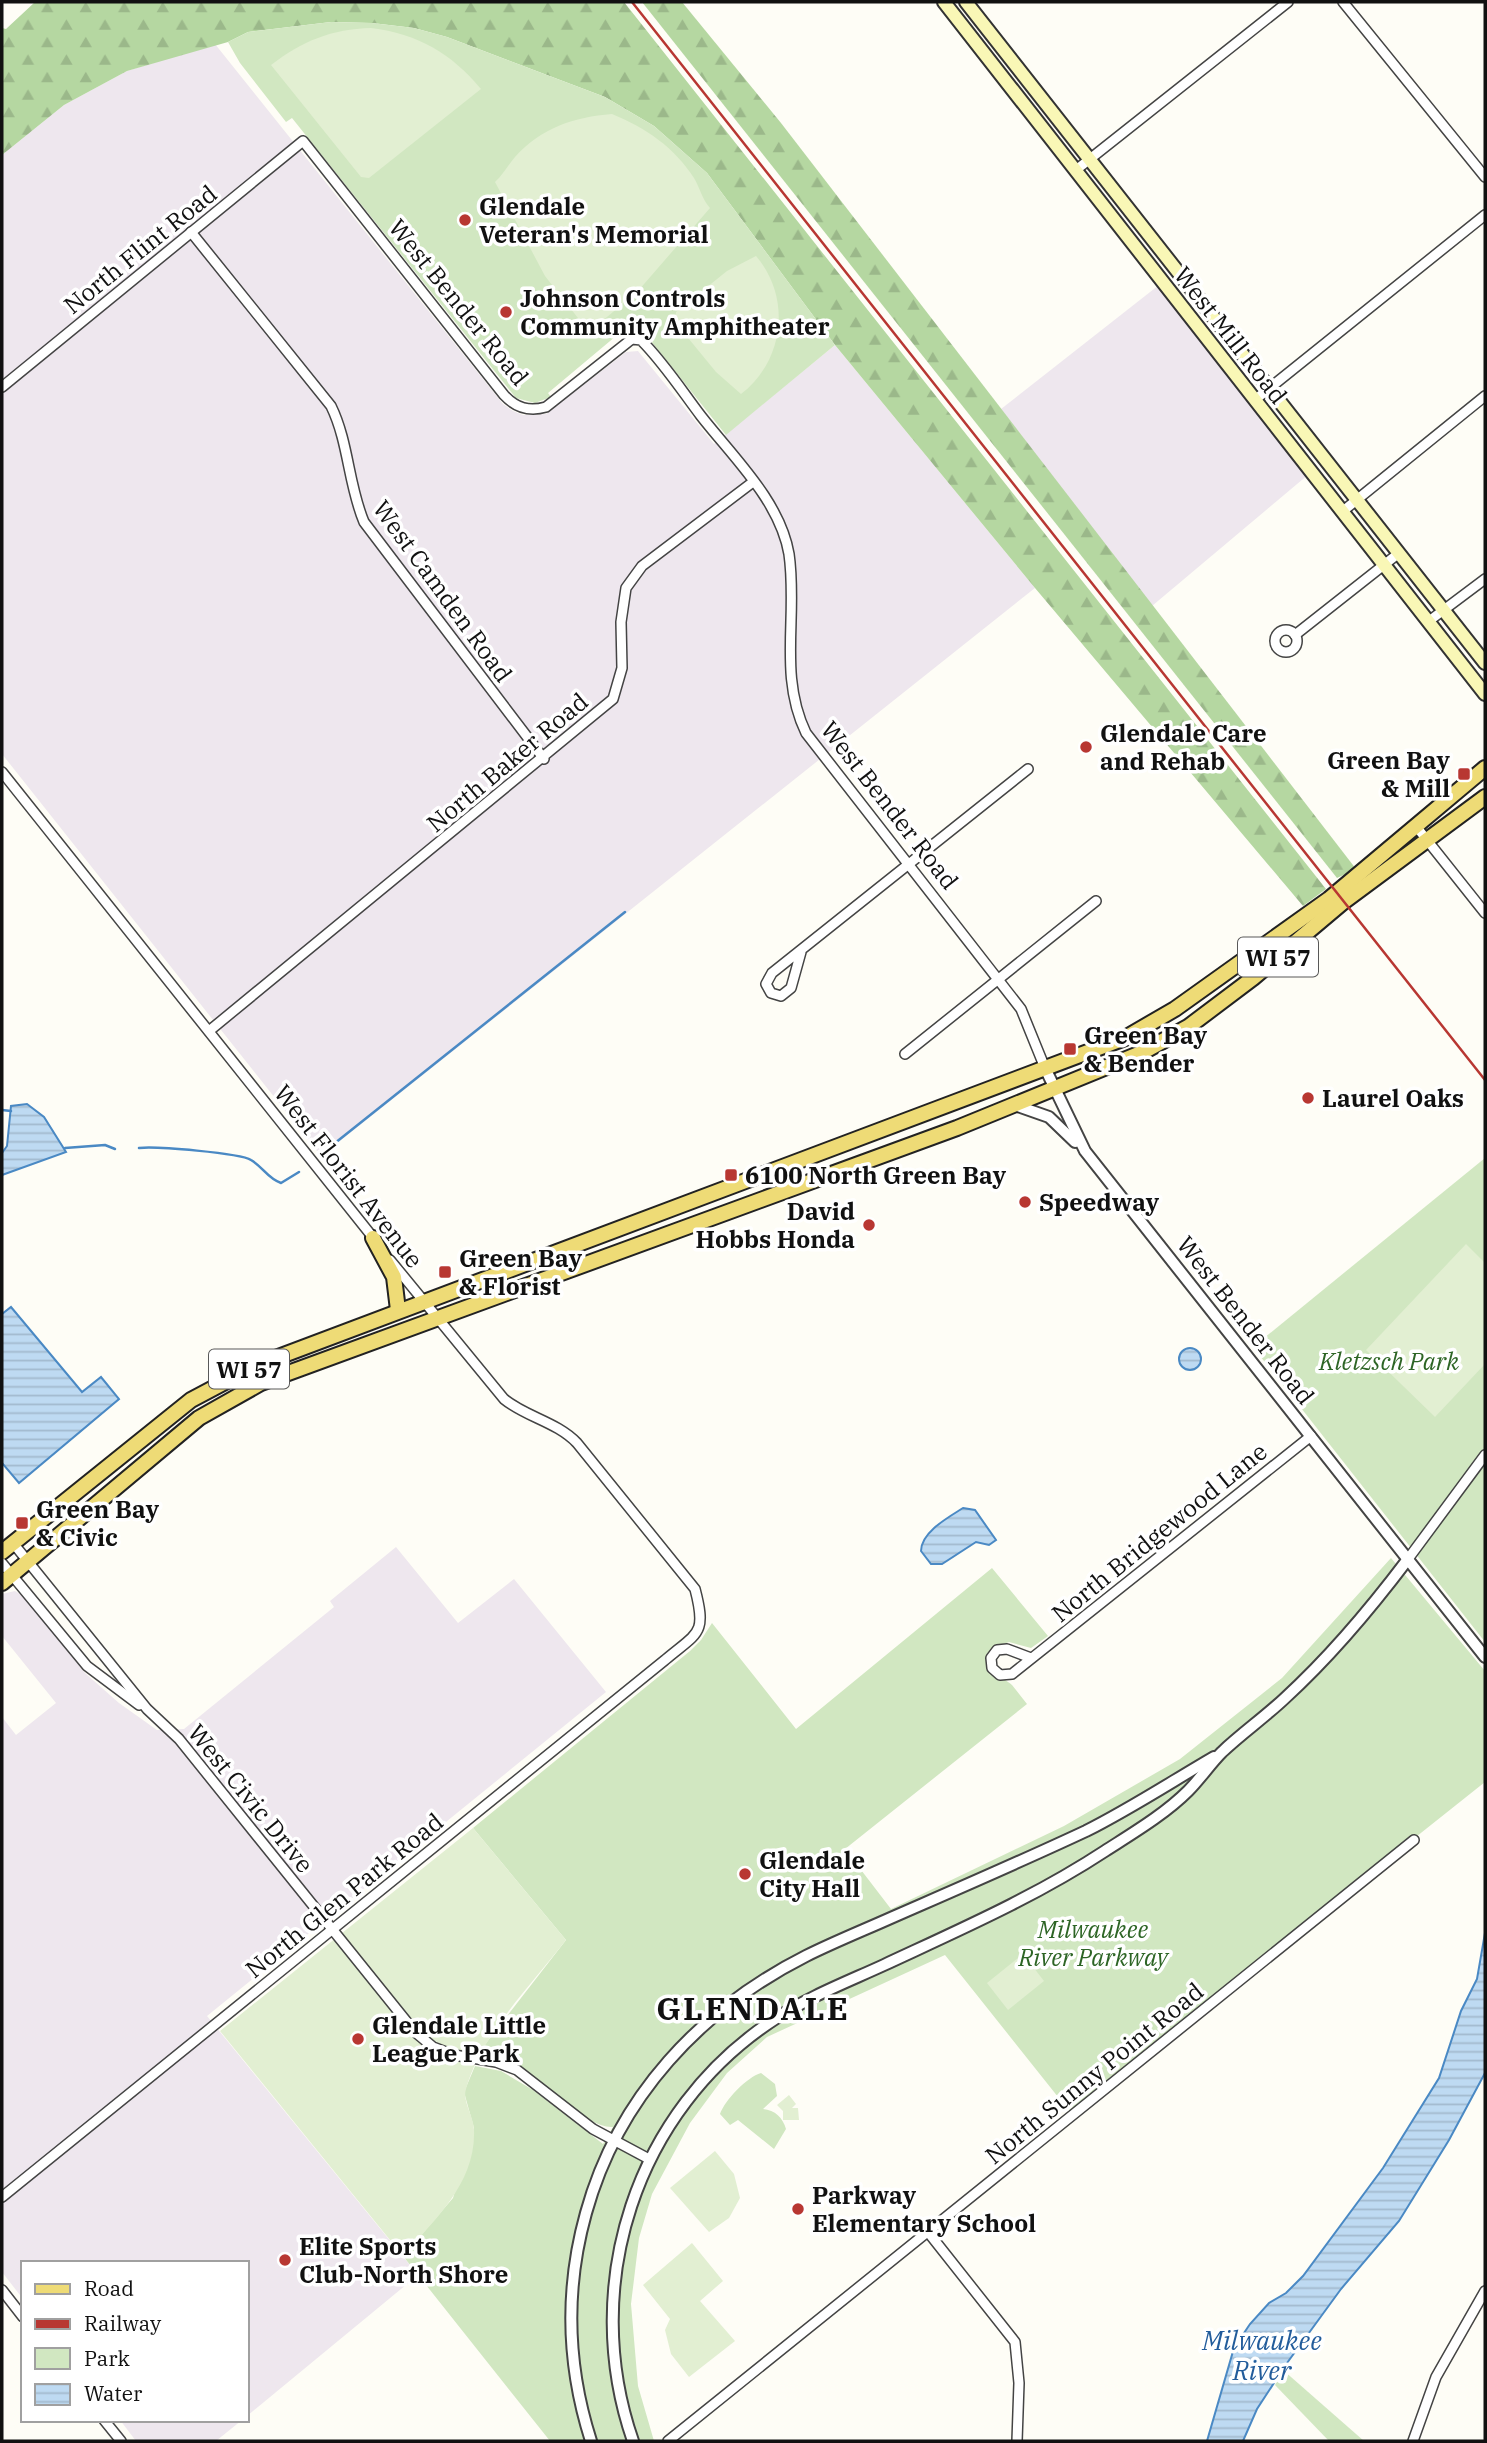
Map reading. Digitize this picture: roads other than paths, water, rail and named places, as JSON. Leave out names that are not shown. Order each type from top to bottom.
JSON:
[{"type":"main road","name":"West Mill Road","points":[[944,2],[1485,694]]},
{"type":"main road","name":"West Mill Road","points":[[966,2],[1485,663]]},
{"type":"main road","name":"WI 57","points":[[2,1552],[191,1400],[257,1365],[422,1300],[713,1195],[1125,1038],[1175,1009],[1329,899],[1485,768]]},
{"type":"main road","name":"WI 57","points":[[7,1579],[199,1418],[261,1383],[1055,1090],[1141,1053],[1188,1027],[1253,978],[1342,903],[1428,842],[1485,797]]},
{"type":"main road","points":[[373,1238],[394,1277],[398,1310]]},
{"type":"main road","points":[[542,1255],[551,1278]]},
{"type":"main road","points":[[523,1263],[531,1285]]},
{"type":"street","points":[[1076,170],[1287,2]]},
{"type":"street","points":[[1343,2],[1485,177]]},
{"type":"street","name":"North Flint Road","points":[[2,387],[303,141]]},
{"type":"street","name":"West Bender Road","points":[[303,141],[510,401],[524,409],[546,407],[628,342],[636,339],[648,347],[753,482],[778,521],[789,557],[790,681],[799,719],[816,748],[999,979],[1025,1017],[1045,1068],[1085,1151],[1485,1657]]},
{"type":"street","points":[[1256,400],[1485,215]]},
{"type":"street","name":"West Camden Road","points":[[191,232],[331,406],[344,432],[354,498],[364,522],[544,759]]},
{"type":"street","points":[[1343,511],[1485,396]]},
{"type":"street","name":"North Baker Road","points":[[209,1031],[544,759],[613,699],[622,668],[621,622],[626,588],[642,566],[753,482]]},
{"type":"street","points":[[1295,635],[1399,553]]},
{"type":"street","points":[[1429,621],[1485,579]]},
{"type":"street","points":[[801,952],[791,988],[781,996],[771,993],[766,984],[768,976],[1028,769]]},
{"type":"street","name":"West Florist Avenue","points":[[2,772],[422,1300],[504,1399],[521,1412],[564,1432],[577,1443],[695,1589],[702,1617]]},
{"type":"street","points":[[1415,825],[1485,914]]},
{"type":"street","points":[[905,1054],[1096,901]]},
{"type":"street","points":[[1015,1105],[1049,1117],[1085,1151]]},
{"type":"street","name":"North Bridgewood Lane","points":[[1031,1658],[1311,1436]]},
{"type":"street","points":[[633,2441],[616,2376],[611,2314],[620,2239],[649,2159],[670,2124],[705,2077],[748,2038],[775,2019],[811,1998],[1007,1908],[1063,1877],[1187,1793],[1222,1752],[1317,1666],[1350,1632],[1485,1455]]},
{"type":"street","name":"West Civic Drive","points":[[13,1543],[147,1709],[180,1739],[415,2032],[433,2047],[454,2055],[496,2062],[517,2070],[613,2141],[649,2159]]},
{"type":"street","name":"West Civic Drive","points":[[2,1563],[7,1579],[87,1666],[120,1693],[147,1709]]},
{"type":"street","name":"North Glen Park Road","points":[[2,2197],[332,1927],[665,1660],[694,1635],[702,1617]]},
{"type":"street","points":[[591,2441],[578,2395],[571,2305],[581,2231],[591,2193],[613,2141],[643,2092],[674,2053],[709,2019],[765,1979],[807,1956],[1087,1830],[1222,1752]]},
{"type":"street","name":"North Sunny Point Road","points":[[668,2441],[1414,1840]]},
{"type":"street","points":[[928,2232],[1015,2342],[1019,2383],[1017,2441]]},
{"type":"street","points":[[2,2290],[21,2314]]},
{"type":"street","points":[[1413,2441],[1436,2377],[1485,2291]]},
{"type":"street","points":[[106,2422],[121,2441]]},
{"type":"water","points":[[27,1104],[44,1117],[66,1152],[2,1175],[2,1153],[7,1146],[11,1106]]},
{"type":"water","points":[[11,1307],[82,1392],[101,1377],[119,1399],[19,1483],[2,1463],[2,1314]]},
{"type":"water","points":[[1190,1348],[1198,1351],[1201,1359],[1198,1367],[1190,1370],[1182,1367],[1179,1359],[1182,1351]]},
{"type":"water","points":[[963,1508],[975,1510],[996,1540],[989,1545],[976,1542],[942,1564],[931,1564],[921,1551],[922,1544],[931,1531]]},
{"type":"water","name":"Milwaukee River","points":[[1485,1933],[1485,2073],[1449,2140],[1399,2221],[1341,2289],[1287,2363],[1257,2409],[1243,2441],[1207,2441],[1234,2348],[1250,2324],[1269,2303],[1286,2293],[1303,2276],[1383,2168],[1439,2078],[1461,2011],[1477,1979]]},
{"type":"waterway","points":[[325,1151],[625,912]]},
{"type":"waterway","points":[[2,1110],[11,1111]]},
{"type":"waterway","points":[[65,1148],[105,1145],[115,1149]]},
{"type":"waterway","points":[[139,1148],[244,1157],[281,1183],[299,1172]]},
{"type":"railway","points":[[632,2],[1485,1080]]},
{"type":"place","name":"Glendale Veteran's Memorial","points":[[465,220]]},
{"type":"place","name":"Johnson Controls Community Amphitheater","points":[[506,312]]},
{"type":"place","name":"Glendale Care and Rehab","points":[[1086,747]]},
{"type":"place","name":"Green Bay & Mill","points":[[1464,774]]},
{"type":"place","name":"Green Bay & Bender","points":[[1070,1049]]},
{"type":"place","name":"Laurel Oaks","points":[[1308,1098]]},
{"type":"place","name":"6100 North Green Bay","points":[[731,1175]]},
{"type":"place","name":"Speedway","points":[[1025,1202]]},
{"type":"place","name":"David Hobbs Honda","points":[[869,1225]]},
{"type":"place","name":"Green Bay & Florist","points":[[445,1272]]},
{"type":"place","name":"Green Bay & Civic","points":[[22,1523]]},
{"type":"place","name":"Glendale City Hall","points":[[745,1874]]},
{"type":"place","name":"Glendale Little League Park","points":[[358,2039]]},
{"type":"place","name":"Parkway Elementary School","points":[[798,2209]]},
{"type":"place","name":"Elite Sports Club-North Shore","points":[[285,2260]]},
{"type":"district","name":"GLENDALE","points":[[753,2008]]},
{"type":"park label","name":"Kletzsch Park","points":[[1389,1361]]},
{"type":"park label","name":"Milwaukee River Parkway","points":[[1093,1943]]}]
